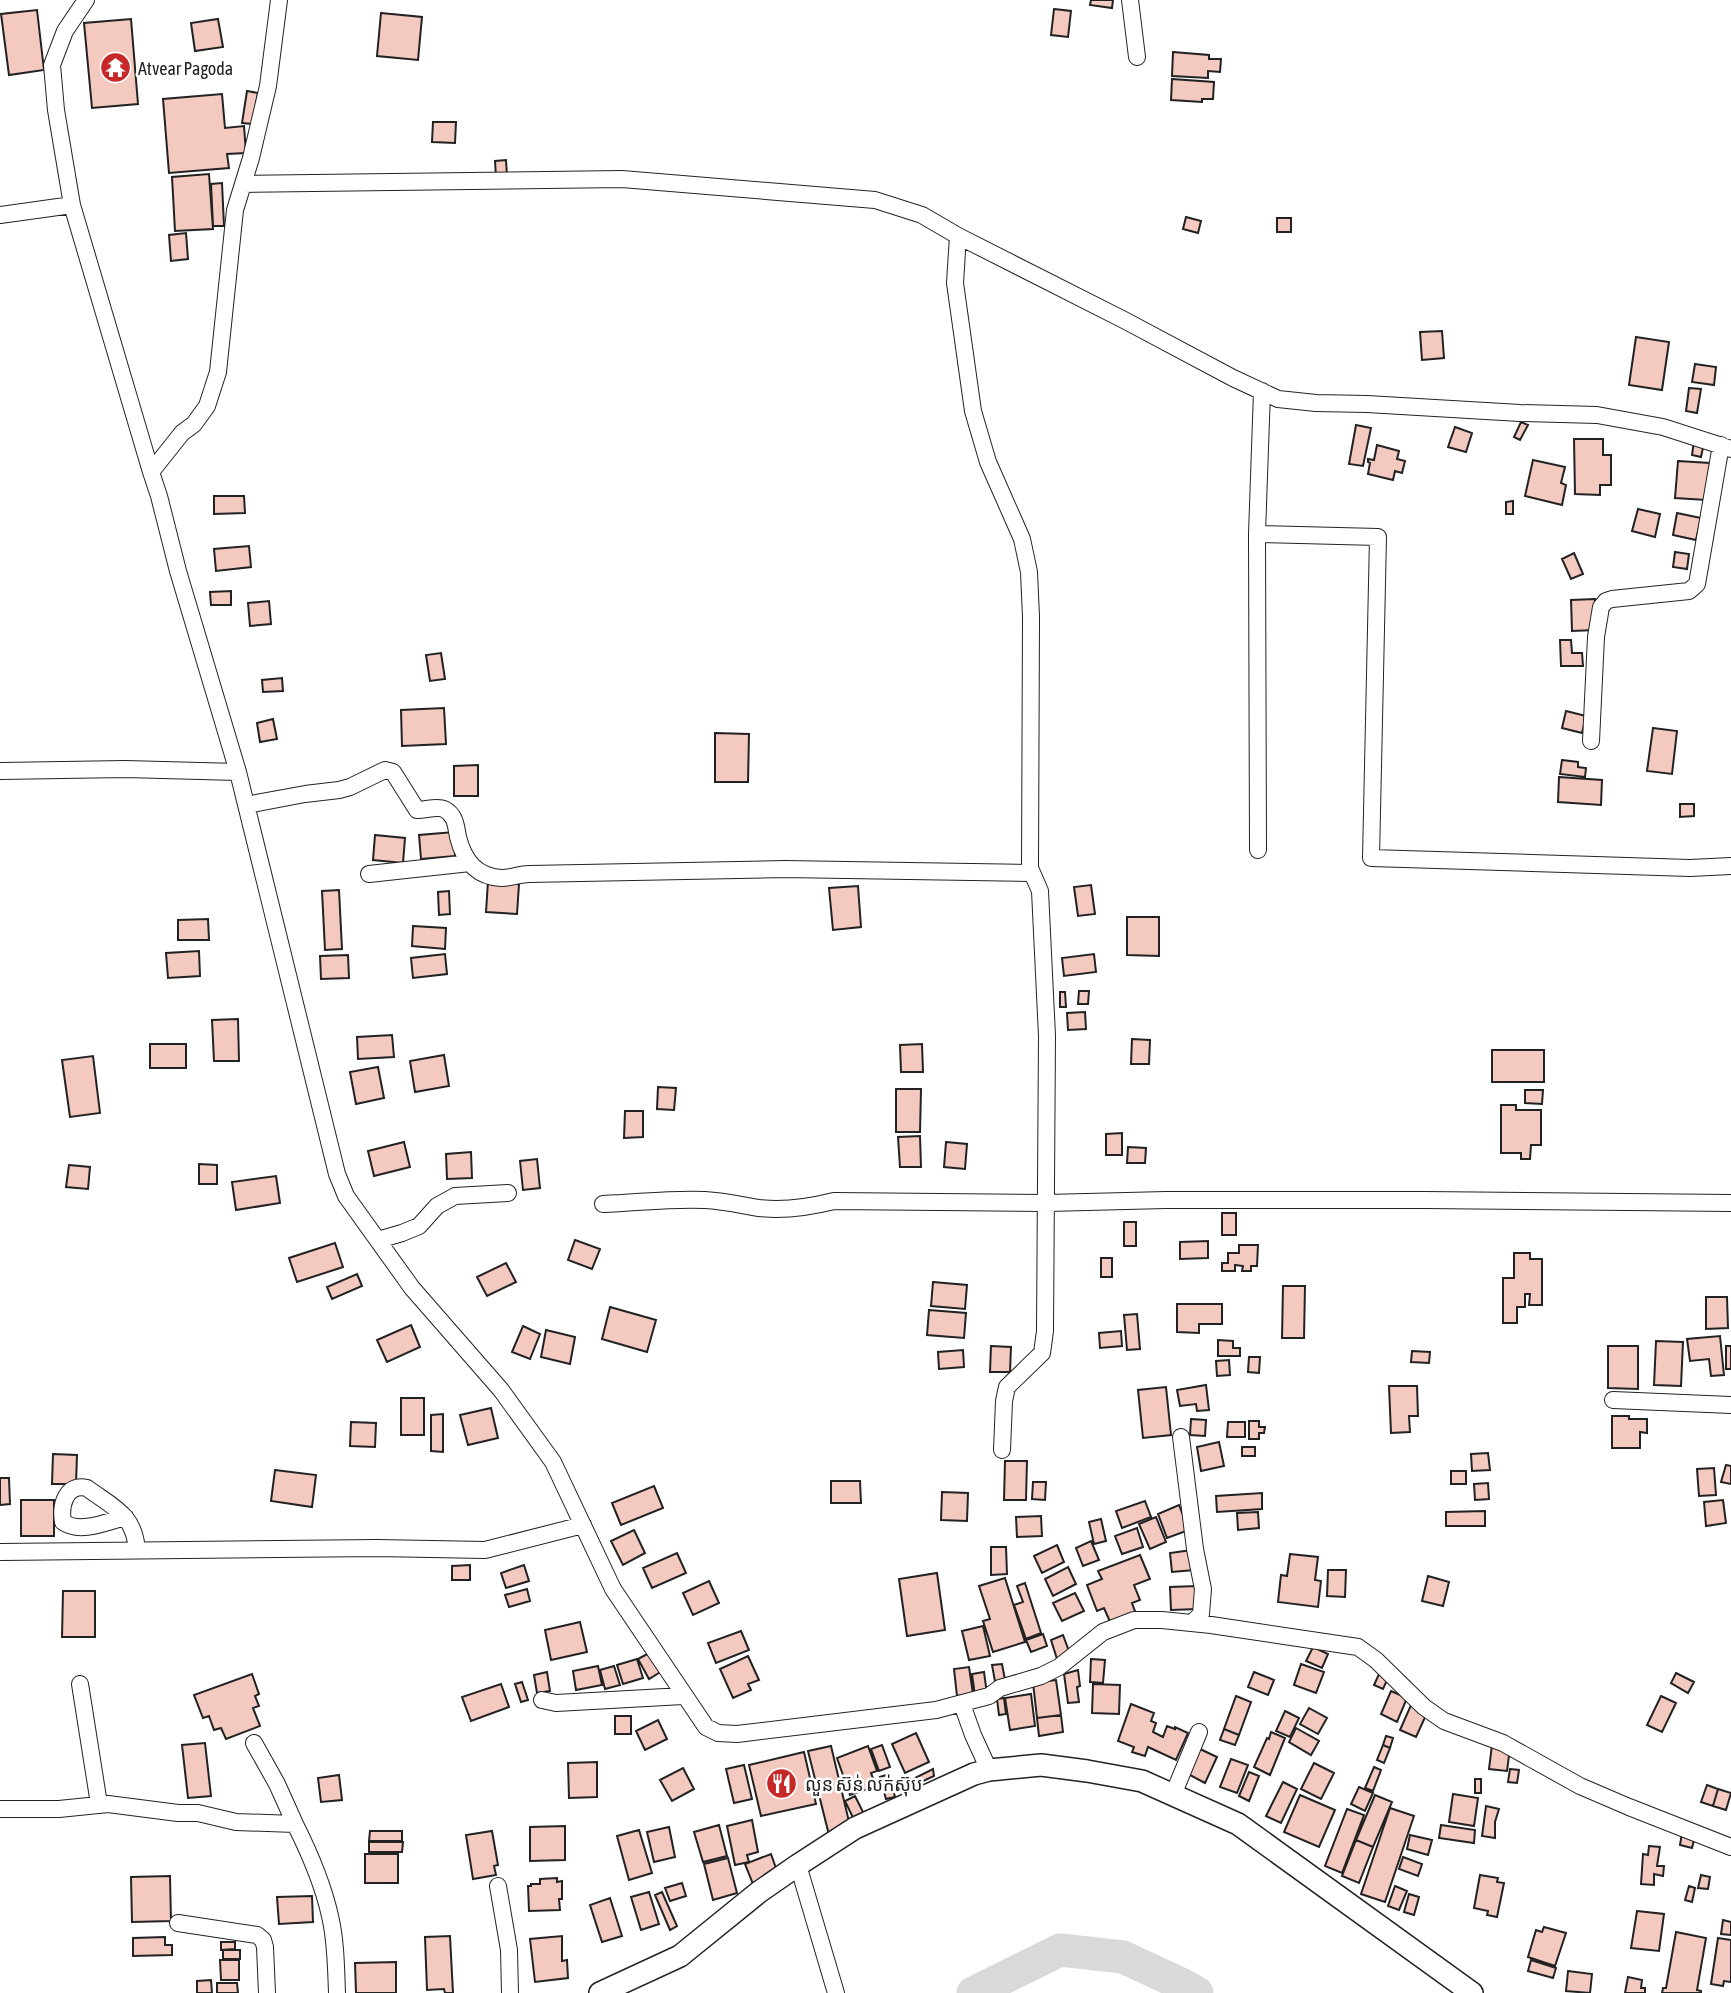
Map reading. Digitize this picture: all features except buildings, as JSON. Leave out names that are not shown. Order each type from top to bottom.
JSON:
[{"type":"street","points":[[86,0],[65,31],[52,65],[56,110],[72,205],[238,772],[337,1174],[346,1196],[412,1288],[501,1390],[553,1462],[613,1588],[706,1727],[718,1734],[737,1734],[936,1710],[989,1696],[1000,1688],[1041,1676],[1059,1667],[1103,1632],[1133,1620],[1192,1623],[1358,1647],[1376,1660],[1424,1707],[1444,1721],[1503,1743],[1580,1786],[1731,1847]]},
{"type":"street","points":[[1130,0],[1137,57]]},
{"type":"street","points":[[152,472],[207,406],[218,372],[235,210],[268,86],[277,2]]},
{"type":"street","points":[[243,184],[622,179],[875,200],[922,215],[1233,378],[1278,398],[1316,404],[1597,415],[1663,428],[1726,447],[1694,588],[1689,591],[1612,599],[1601,607],[1596,637],[1591,741]]},
{"type":"street","points":[[0,215],[72,205]]},
{"type":"street","points":[[958,236],[955,283],[973,411],[988,462],[1022,539],[1029,572],[1030,868],[1040,891],[1048,1036],[1045,1331],[1042,1353],[1007,1387],[1002,1450]]},
{"type":"street","points":[[1258,850],[1258,534],[1262,391]]},
{"type":"street","points":[[1258,534],[1378,537],[1371,858],[1731,866]]},
{"type":"street","points":[[0,771],[125,769],[238,772]]},
{"type":"street","points":[[246,805],[339,790],[385,769],[393,772],[417,810],[438,808],[450,814],[457,824],[458,838],[470,863],[481,874],[501,878],[529,874],[784,869],[1032,873]]},
{"type":"street","points":[[369,874],[470,863]]},
{"type":"street","points":[[378,1240],[419,1226],[437,1206],[455,1196],[508,1193]]},
{"type":"street","points":[[603,1204],[703,1200],[735,1202],[760,1208],[787,1208],[834,1201],[1047,1203],[1438,1200],[1731,1203]]},
{"type":"street","points":[[1613,1400],[1731,1405]]},
{"type":"street","points":[[1181,1437],[1195,1549],[1203,1589],[1201,1614],[1192,1623]]},
{"type":"street","points":[[125,1517],[135,1534],[137,1550]]},
{"type":"street","points":[[0,1552],[485,1549],[583,1525]]},
{"type":"street","points":[[80,1684],[99,1804]]},
{"type":"street","points":[[541,1700],[556,1703],[684,1696]]},
{"type":"street","points":[[962,1704],[989,1770]]},
{"type":"street","points":[[1173,1795],[1199,1732]]},
{"type":"street","points":[[254,1743],[277,1784],[322,1884],[335,1946],[337,1993]]},
{"type":"street","points":[[600,1993],[680,1956],[759,1892],[855,1828],[974,1774],[1041,1765],[1142,1782],[1238,1824],[1472,1993]]},
{"type":"street","points":[[0,1809],[59,1809],[108,1804],[198,1813],[236,1822],[295,1824]]},
{"type":"street","points":[[798,1865],[836,1993]]},
{"type":"street","points":[[498,1886],[509,1950],[510,1993]]},
{"type":"street","points":[[178,1923],[257,1935],[263,1940],[265,1947],[267,1993]]},
{"type":"waterway","points":[[973,1993],[1060,1950],[1123,1957],[1197,1993]]},
{"type":"place","name":"Atvear Pagoda","points":[[115,68]]},
{"type":"place","name":"លួន ស៊ន់ លក់ស៊ុប","points":[[782,1784]]}]
